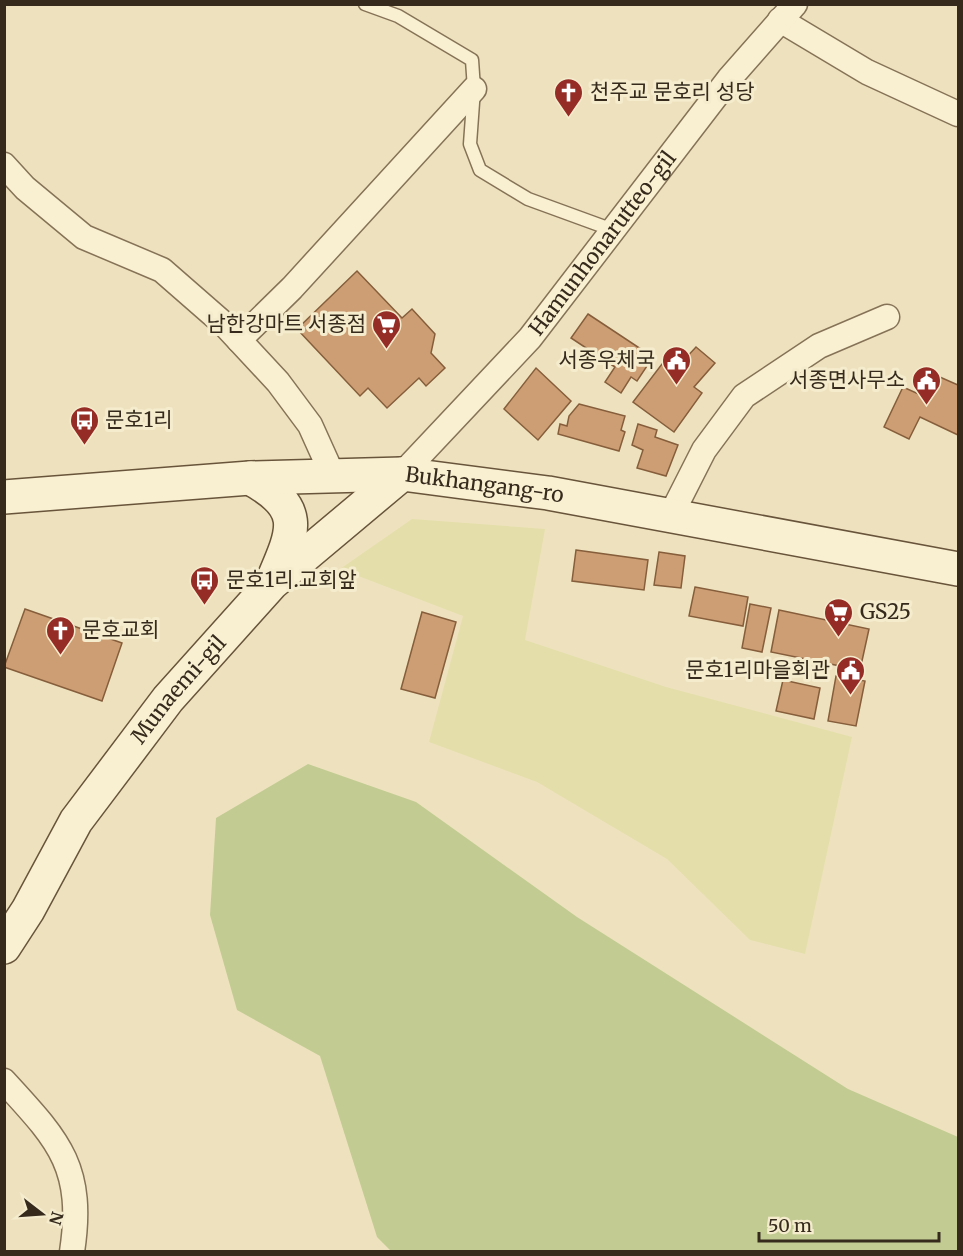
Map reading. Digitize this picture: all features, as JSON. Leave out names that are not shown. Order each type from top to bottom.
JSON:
[{"type":"main road","name":"Bukhangang-ro","points":[[4,497],[250,478],[402,474],[548,493],[958,569]]},
{"type":"main road","name":"Munaemi-gil","points":[[4,947],[28,910],[76,821],[168,699],[272,583],[402,474]]},
{"type":"main road","points":[[250,478],[269,489],[284,503],[292,525],[285,553],[272,583]]},
{"type":"street","points":[[788,12],[867,72],[958,114]]},
{"type":"street","name":"Hamunhonarutteo-gil","points":[[402,474],[530,338],[729,79],[788,12]]},
{"type":"street","points":[[239,340],[292,288],[474,89]]},
{"type":"street","points":[[4,165],[25,188],[84,237],[162,270],[225,325],[278,382],[310,425],[333,476]]},
{"type":"street","points":[[671,515],[704,450],[744,396],[819,346],[887,317]]},
{"type":"street","points":[[4,1081],[45,1126],[66,1158],[75,1194],[76,1226],[72,1251]]},
{"type":"lane","points":[[365,4],[398,16],[472,60],[474,89],[470,144],[480,170],[528,199],[613,230]]},
{"type":"shaded area","points":[[412,519],[545,529],[525,640],[666,687],[852,737],[805,954],[750,940],[667,859],[537,782],[429,742],[463,616],[340,569]]},
{"type":"green space","points":[[308,764],[416,802],[577,917],[848,1089],[958,1137],[958,1251],[391,1251],[377,1237],[320,1056],[237,1010],[210,915],[216,818]]},
{"type":"building","points":[[357,271],[402,318],[412,309],[435,334],[431,353],[445,368],[426,386],[419,378],[387,408],[368,388],[360,396],[297,329]]},
{"type":"building","points":[[588,314],[653,357],[637,381],[631,377],[621,393],[605,382],[615,367],[571,338]]},
{"type":"building","points":[[696,347],[715,363],[694,387],[702,393],[674,432],[633,402],[662,364],[673,372]]},
{"type":"building","points":[[536,368],[571,401],[538,440],[504,409]]},
{"type":"building","name":"서종면사무소","points":[[933,374],[958,385],[958,435],[920,417],[909,439],[884,427],[903,387],[923,396]]},
{"type":"building","points":[[579,404],[625,416],[621,430],[625,432],[619,451],[558,434],[560,424],[567,426],[569,416]]},
{"type":"building","points":[[638,424],[657,430],[655,437],[678,445],[666,476],[637,468],[643,450],[632,445]]},
{"type":"building","points":[[576,550],[648,560],[644,590],[572,581]]},
{"type":"building","points":[[659,552],[685,556],[681,588],[654,585]]},
{"type":"building","points":[[695,587],[748,597],[743,626],[689,616]]},
{"type":"building","points":[[750,604],[771,608],[762,652],[742,648]]},
{"type":"building","points":[[25,609],[122,643],[102,701],[4,667]]},
{"type":"building","points":[[779,610],[869,629],[860,670],[771,652]]},
{"type":"building","points":[[422,612],[456,622],[435,698],[401,689]]},
{"type":"building","points":[[836,676],[865,681],[856,726],[828,721]]},
{"type":"building","points":[[783,680],[820,688],[814,719],[776,711]]},
{"type":"place","name":"천주교 문호리 성당","points":[[569,118]]},
{"type":"place","name":"남한강마트 서종점","points":[[387,350]]},
{"type":"place","name":"서종우체국","points":[[676,386]]},
{"type":"place","name":"서종면사무소","points":[[926,406]]},
{"type":"place","name":"문호1리","points":[[84,446]]},
{"type":"place","name":"문호1리.교회앞","points":[[205,606]]},
{"type":"place","name":"GS25","points":[[839,638]]},
{"type":"place","name":"문호교회","points":[[61,656]]},
{"type":"place","name":"문호1리마을회관","points":[[851,696]]}]
